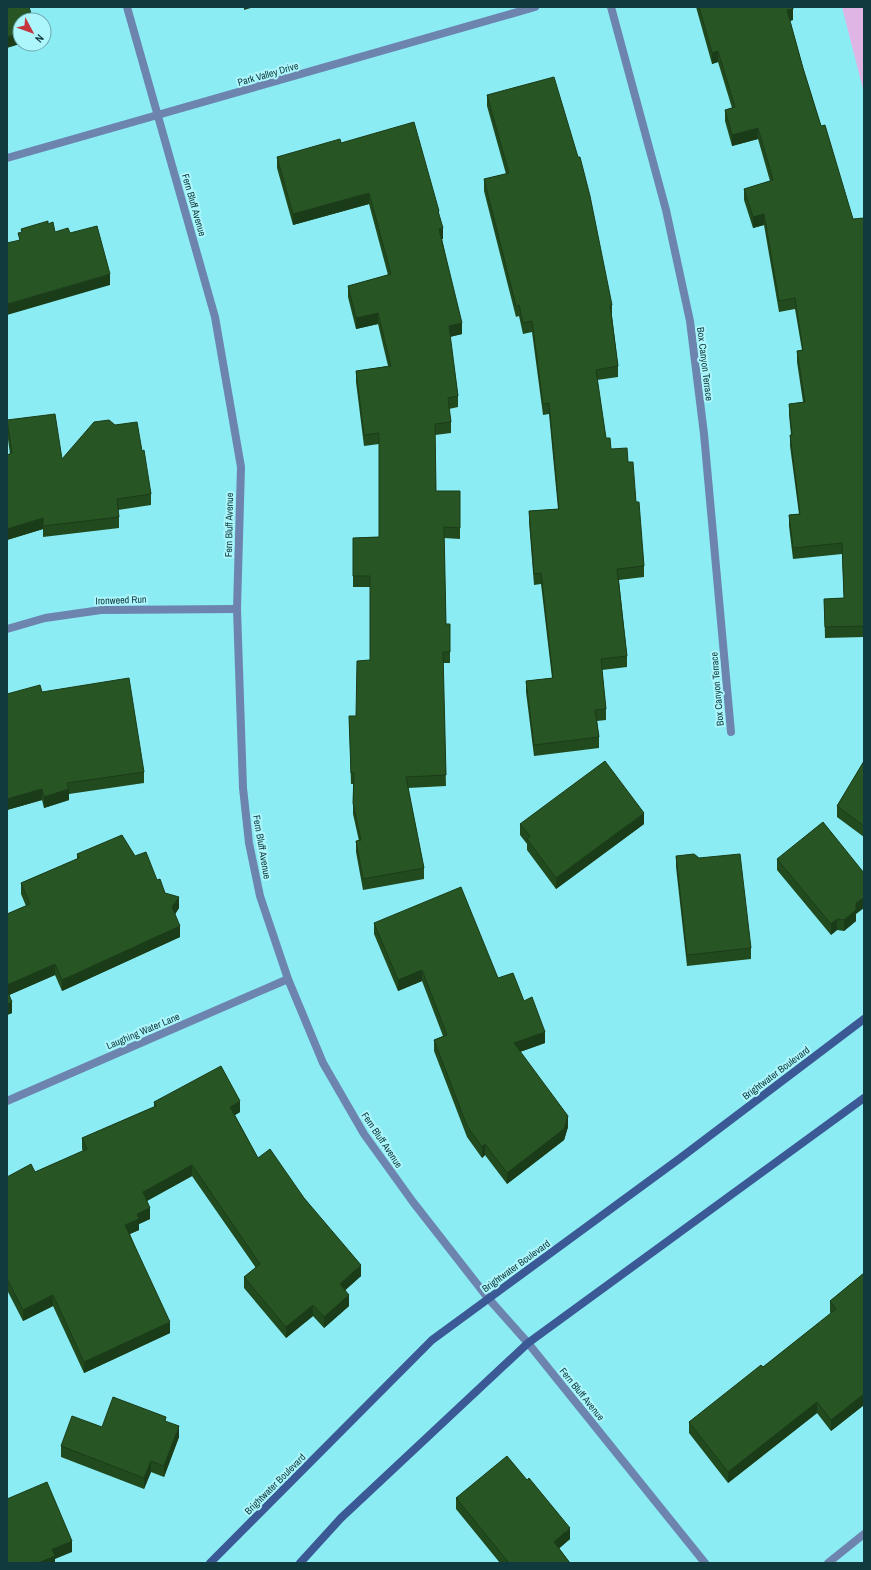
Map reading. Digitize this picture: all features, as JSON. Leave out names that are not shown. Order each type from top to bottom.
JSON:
[{"type":"street","name":"Fern Bluff Avenue","points":[[127,7],[215,317],[241,467],[237,609],[243,788],[249,843],[260,896],[288,979],[323,1063],[364,1134],[413,1202],[488,1298],[528,1343],[705,1563]]},
{"type":"street","name":"Park Valley Drive","points":[[7,158],[535,7]]},
{"type":"street","name":"Box Canyon Terrace","points":[[611,7],[666,210],[690,321],[705,442],[731,732]]},
{"type":"street","name":"Ironweed Run","points":[[7,629],[45,618],[101,610],[237,609]]},
{"type":"street","name":"Laughing Water Lane","points":[[7,1101],[288,979]]},
{"type":"street","name":"Brightwater Boulevard","points":[[210,1563],[432,1340],[679,1159],[864,1020]]},
{"type":"street","points":[[300,1563],[341,1518],[528,1343],[864,1098]]},
{"type":"street","points":[[828,1563],[864,1534]]},
{"type":"shaded area","points":[[842,7],[864,7],[864,93]]},
{"type":"building","points":[[7,7],[29,7],[31,12],[12,12],[12,35],[7,37]]},
{"type":"building","points":[[699,7],[793,7],[793,9],[787,10],[821,126],[825,125],[853,219],[864,218],[864,626],[825,627],[824,599],[844,598],[842,543],[793,548],[789,515],[800,514],[790,435],[792,435],[789,404],[805,402],[797,351],[803,350],[795,298],[779,301],[764,214],[753,217],[744,189],[773,180],[758,128],[732,135],[725,110],[735,107],[718,51],[712,53]]},
{"type":"building","points":[[554,77],[578,157],[580,157],[590,196],[612,305],[610,305],[618,366],[596,370],[606,438],[610,438],[611,449],[627,448],[628,462],[633,462],[636,502],[639,502],[644,566],[617,569],[627,656],[601,659],[606,709],[595,710],[599,737],[534,745],[526,681],[553,678],[541,573],[534,574],[529,511],[559,509],[549,403],[543,404],[532,321],[523,323],[519,305],[516,306],[484,179],[509,173],[487,95]]},
{"type":"building","points":[[414,122],[439,211],[443,228],[439,229],[462,323],[449,326],[458,396],[448,398],[451,422],[435,424],[436,491],[460,491],[460,528],[444,527],[446,624],[450,624],[450,652],[443,652],[446,775],[406,777],[424,868],[363,879],[356,841],[361,840],[353,803],[354,773],[351,773],[349,716],[356,716],[357,661],[370,660],[370,576],[353,576],[353,538],[379,537],[379,433],[364,435],[356,371],[391,366],[378,313],[356,318],[348,286],[391,274],[369,193],[293,214],[277,157],[340,139],[341,143]]},
{"type":"building","points":[[48,221],[48,224],[53,222],[55,232],[68,228],[70,233],[97,226],[110,274],[7,304],[7,243],[20,240],[18,233],[22,232],[21,229]]},
{"type":"building","points":[[55,414],[62,459],[94,422],[109,420],[115,425],[137,422],[142,451],[144,450],[151,494],[117,499],[119,517],[43,526],[43,518],[7,529],[7,455],[12,453],[7,420]]},
{"type":"building","points":[[129,678],[144,772],[67,783],[69,789],[44,797],[42,789],[7,799],[7,694],[40,685],[42,692]]},
{"type":"building","points":[[605,761],[644,813],[556,878],[527,839],[530,836],[520,824]]},
{"type":"building","points":[[864,761],[864,826],[837,806]]},
{"type":"building","points":[[823,822],[864,873],[864,897],[856,903],[856,910],[844,920],[837,919],[831,924],[777,859]]},
{"type":"building","points":[[122,835],[135,856],[146,852],[157,880],[160,879],[165,893],[179,897],[172,907],[180,926],[62,980],[55,964],[7,985],[7,914],[30,904],[21,883],[79,858],[77,854]]},
{"type":"building","points":[[694,854],[699,858],[740,854],[751,948],[687,955],[676,856]]},
{"type":"building","points":[[461,887],[498,978],[513,973],[524,1001],[532,997],[545,1032],[514,1043],[568,1116],[564,1129],[507,1173],[485,1144],[482,1147],[467,1126],[434,1040],[447,1035],[422,970],[398,980],[374,923]]},
{"type":"building","points":[[7,990],[12,1002],[7,1004]]},
{"type":"building","points":[[221,1066],[240,1101],[230,1107],[258,1158],[270,1149],[304,1198],[361,1265],[340,1284],[349,1295],[324,1317],[313,1305],[286,1327],[244,1277],[260,1264],[192,1165],[143,1192],[150,1208],[137,1214],[139,1219],[125,1225],[170,1322],[84,1362],[53,1295],[23,1310],[7,1279],[7,1177],[31,1164],[35,1172],[87,1149],[82,1138],[156,1106],[154,1102]]},
{"type":"building","points":[[864,1273],[864,1394],[831,1420],[817,1402],[728,1472],[689,1422],[761,1365],[763,1367],[836,1309],[830,1301]]},
{"type":"building","points":[[113,1397],[166,1417],[165,1421],[179,1426],[164,1466],[151,1461],[144,1478],[61,1446],[72,1416],[102,1427]]},
{"type":"building","points":[[507,1456],[527,1480],[529,1478],[570,1528],[554,1542],[570,1563],[509,1563],[456,1498]]},
{"type":"building","points":[[47,1482],[72,1541],[52,1549],[55,1556],[38,1563],[7,1563],[7,1499]]}]
